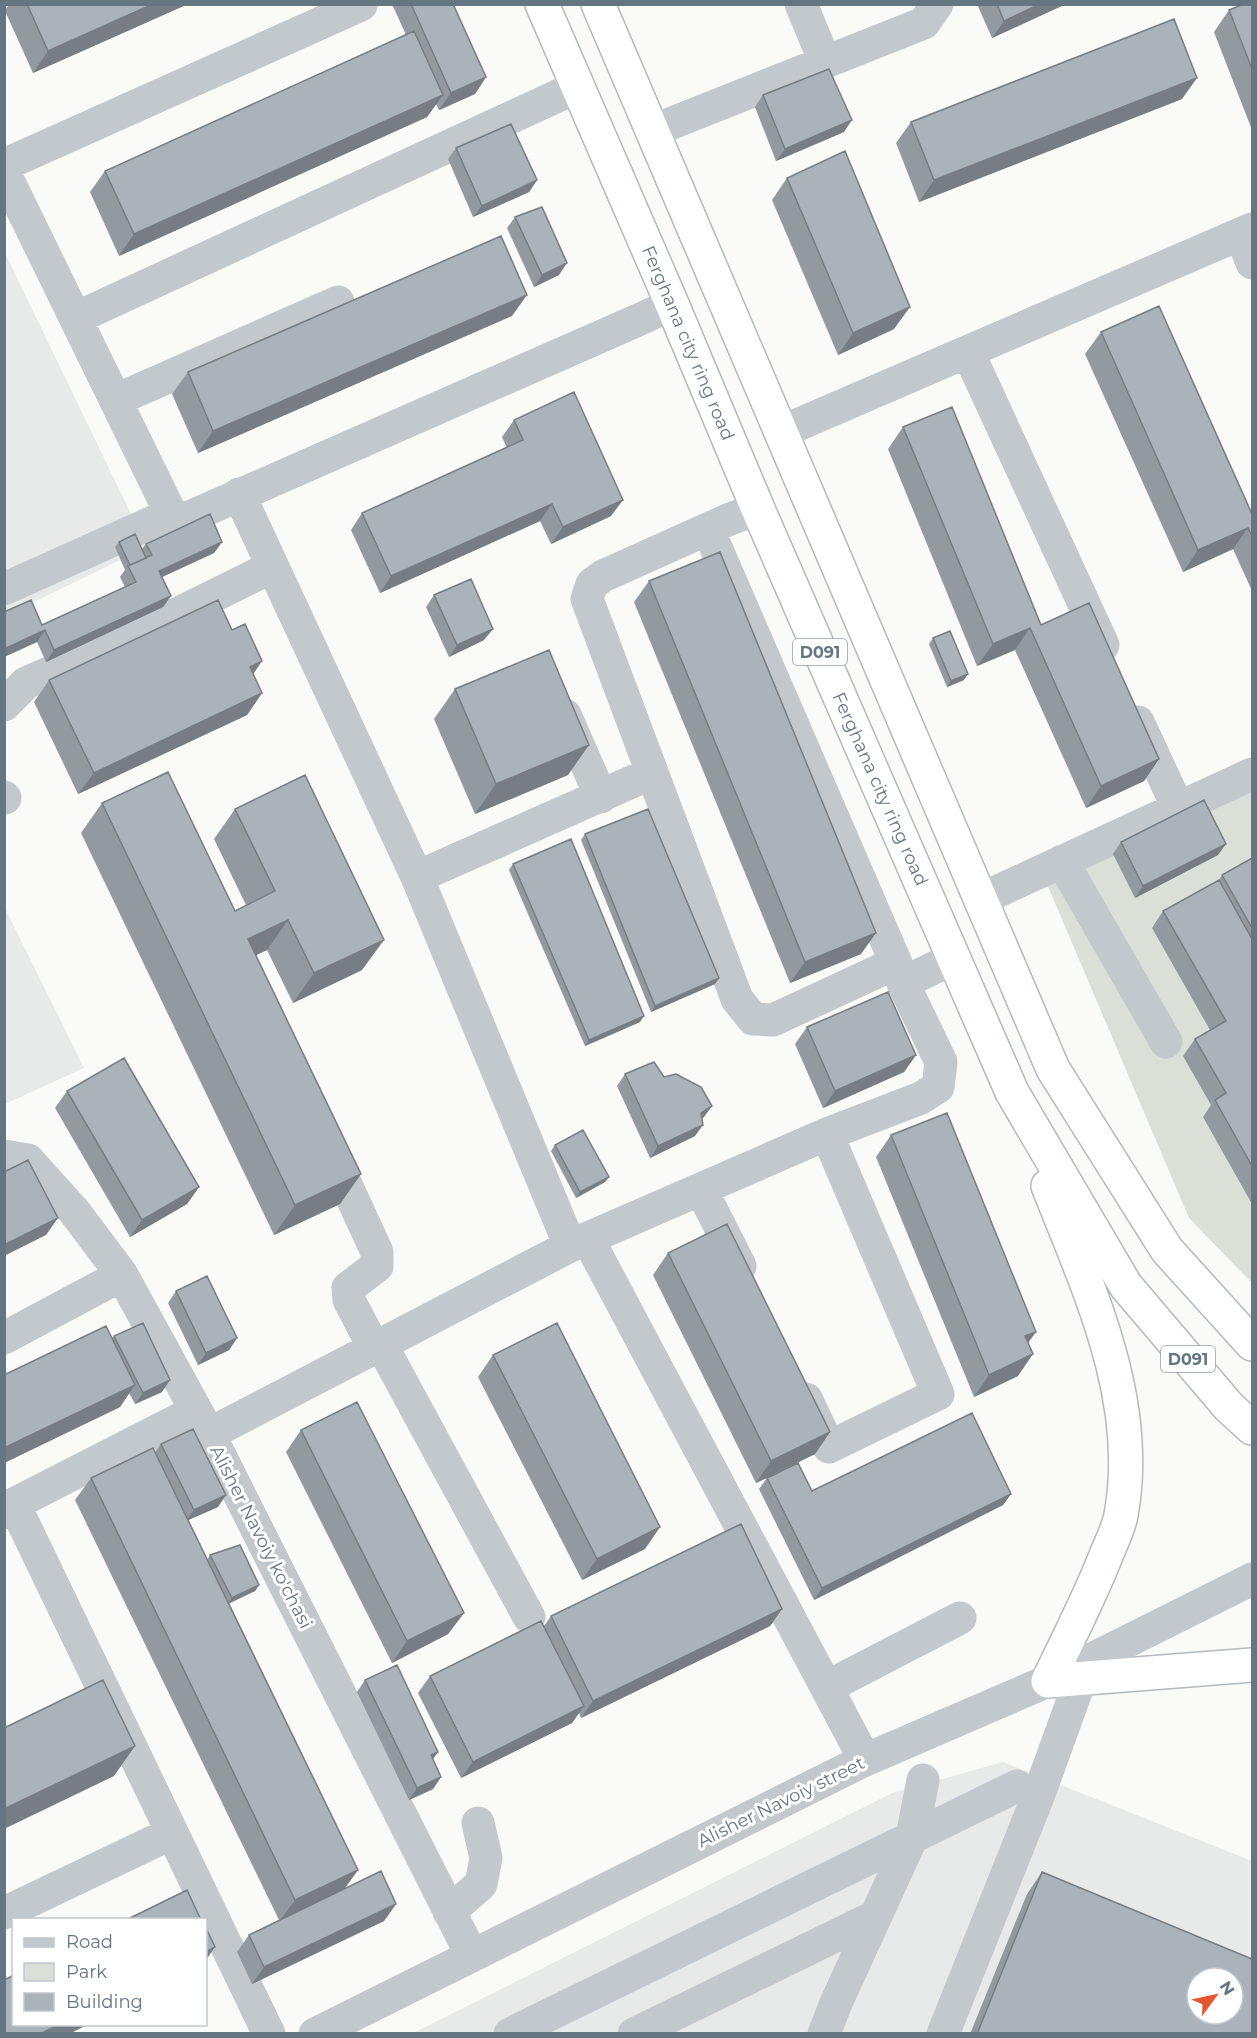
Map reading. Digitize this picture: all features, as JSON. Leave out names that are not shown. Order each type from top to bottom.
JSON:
[{"type":"highway","name":"Ferghana city ring road","points":[[542,4],[758,509],[1012,1092],[1126,1286],[1229,1407],[1252,1428]]},
{"type":"highway","name":"D091","points":[[598,4],[1053,1069],[1167,1250],[1252,1344]]},
{"type":"highway","points":[[1012,1092],[1102,1322],[1118,1386],[1127,1456],[1121,1516],[1096,1581],[1048,1681]]},
{"type":"highway","points":[[1048,1681],[1252,1665]]},
{"type":"street","points":[[801,4],[825,62]]},
{"type":"street","points":[[652,131],[924,23],[937,4]]},
{"type":"street","points":[[4,165],[361,5]]},
{"type":"street","points":[[76,318],[577,87]]},
{"type":"street","points":[[4,172],[171,514]]},
{"type":"street","points":[[781,432],[968,352],[1249,242]]},
{"type":"street","points":[[116,400],[338,302]]},
{"type":"street","points":[[4,589],[171,514],[186,519],[672,304]]},
{"type":"street","points":[[968,352],[1113,667]]},
{"type":"street","points":[[239,494],[417,877],[579,1243],[827,1687],[865,1760]]},
{"type":"street","points":[[758,509],[603,576],[592,584],[586,599],[737,999],[753,1019],[773,1020],[900,973],[954,958]]},
{"type":"street","points":[[268,2034],[172,1833],[9,1509],[378,1346],[579,1243],[827,1134],[921,1098],[938,1087],[941,1062],[900,973],[708,529]]},
{"type":"street","points":[[4,705],[26,683],[128,638],[272,567]]},
{"type":"street","points":[[553,688],[601,797]]},
{"type":"street","points":[[1128,699],[1178,808]]},
{"type":"street","points":[[417,877],[652,773]]},
{"type":"street","points":[[981,899],[1252,774]]},
{"type":"street","points":[[1062,861],[1166,1042]]},
{"type":"street","points":[[319,1126],[377,1252],[377,1266],[348,1287],[349,1300],[378,1346],[529,1617]]},
{"type":"street","points":[[794,1375],[830,1447],[938,1394],[827,1134]]},
{"type":"street","name":"Alisher Navoiy ko'chasi","points":[[4,1156],[28,1160],[74,1211],[122,1275],[202,1423],[472,1956]]},
{"type":"street","points":[[701,1189],[753,1292]]},
{"type":"street","points":[[4,1338],[122,1275]]},
{"type":"street","name":"Alisher Navoiy street","points":[[315,2034],[865,1760],[1048,1681],[1252,1579]]},
{"type":"street","points":[[827,1687],[960,1618]]},
{"type":"street","points":[[944,2034],[1039,1794],[1081,1678]]},
{"type":"street","points":[[824,2034],[912,1837],[923,1780]]},
{"type":"street","points":[[510,2034],[1017,1786]]},
{"type":"street","points":[[449,1912],[481,1884],[486,1858],[478,1823]]},
{"type":"street","points":[[4,1913],[172,1833]]},
{"type":"street","points":[[634,2034],[876,1917]]},
{"type":"shaded area","points":[[4,251],[147,547],[5,616],[4,616]]},
{"type":"shaded area","points":[[5,908],[84,1068],[4,1104]]},
{"type":"shaded area","points":[[1003,1762],[1252,1861],[1252,2033],[411,2034],[892,1793]]},
{"type":"green space","points":[[1252,781],[1252,1283],[1189,1218],[1044,877]]},
{"type":"building","points":[[27,4],[153,4],[48,51]]},
{"type":"building","points":[[411,4],[453,4],[486,77],[451,93]]},
{"type":"building","points":[[997,4],[1040,4],[1004,21]]},
{"type":"building","points":[[1244,4],[1252,4],[1252,69],[1229,10]]},
{"type":"building","points":[[1174,19],[1197,78],[934,180],[911,122]]},
{"type":"building","points":[[414,31],[443,95],[134,234],[105,171]]},
{"type":"building","points":[[829,69],[852,120],[785,149],[763,95]]},
{"type":"building","points":[[511,124],[537,180],[482,206],[456,148]]},
{"type":"building","points":[[845,151],[910,307],[853,333],[787,178]]},
{"type":"building","points":[[542,207],[567,263],[542,275],[515,217]]},
{"type":"building","points":[[501,236],[527,295],[213,431],[188,372]]},
{"type":"building","points":[[1159,306],[1252,514],[1252,536],[1248,528],[1198,550],[1101,332]]},
{"type":"building","points":[[574,392],[623,500],[563,527],[552,504],[391,576],[362,513],[523,440],[514,420]]},
{"type":"building","points":[[952,407],[1041,625],[1089,603],[1159,759],[1101,786],[1030,628],[993,644],[903,427]]},
{"type":"building","points":[[210,514],[222,542],[159,571],[171,596],[54,650],[45,630],[4,649],[4,612],[31,600],[42,625],[136,582],[128,566],[152,555],[146,544]]},
{"type":"building","points":[[135,534],[146,558],[130,565],[119,542]]},
{"type":"building","points":[[720,552],[876,933],[805,962],[649,581]]},
{"type":"building","points":[[471,579],[493,629],[457,645],[434,595]]},
{"type":"building","points":[[218,600],[232,630],[245,624],[262,661],[250,667],[262,693],[94,773],[49,680]]},
{"type":"building","points":[[950,631],[968,674],[951,681],[933,638]]},
{"type":"building","points":[[549,650],[589,745],[496,784],[455,689]]},
{"type":"building","points":[[168,772],[235,911],[275,891],[235,809],[305,775],[384,940],[314,973],[288,920],[248,939],[361,1174],[295,1205],[102,803]]},
{"type":"building","points":[[1204,800],[1226,844],[1143,886],[1121,842]]},
{"type":"building","points":[[648,809],[719,978],[655,1006],[585,834]]},
{"type":"building","points":[[571,839],[644,1016],[589,1040],[513,864]]},
{"type":"building","points":[[1252,858],[1252,928],[1222,875]]},
{"type":"building","points":[[1219,880],[1252,939],[1252,1166],[1215,1100],[1226,1093],[1195,1039],[1226,1021],[1163,911]]},
{"type":"building","points":[[888,992],[916,1055],[835,1091],[807,1027]]},
{"type":"building","points":[[124,1058],[199,1187],[142,1220],[67,1091]]},
{"type":"building","points":[[654,1062],[664,1077],[676,1074],[701,1087],[712,1106],[701,1113],[703,1125],[658,1146],[625,1074]]},
{"type":"building","points":[[947,1113],[1036,1332],[1025,1336],[1033,1354],[989,1375],[891,1135]]},
{"type":"building","points":[[583,1130],[609,1177],[580,1192],[555,1145]]},
{"type":"building","points":[[28,1160],[58,1218],[4,1245],[4,1172]]},
{"type":"building","points":[[727,1224],[830,1432],[771,1461],[668,1253]]},
{"type":"building","points":[[207,1276],[237,1338],[206,1353],[176,1291]]},
{"type":"building","points":[[143,1323],[170,1380],[143,1393],[114,1336]]},
{"type":"building","points":[[557,1323],[660,1527],[597,1559],[493,1355]]},
{"type":"building","points":[[106,1326],[135,1385],[4,1448],[4,1375]]},
{"type":"building","points":[[357,1402],[464,1613],[407,1641],[301,1430]]},
{"type":"building","points":[[972,1413],[1011,1494],[822,1588],[767,1478],[798,1463],[812,1491]]},
{"type":"building","points":[[193,1429],[226,1495],[194,1510],[161,1444]]},
{"type":"building","points":[[153,1448],[358,1870],[295,1900],[91,1478]]},
{"type":"building","points":[[741,1524],[782,1609],[593,1701],[551,1616]]},
{"type":"building","points":[[240,1545],[259,1585],[232,1598],[210,1555]]},
{"type":"building","points":[[541,1621],[584,1706],[473,1762],[430,1676]]},
{"type":"building","points":[[397,1665],[438,1752],[431,1755],[441,1777],[417,1788],[365,1680]]},
{"type":"building","points":[[103,1680],[135,1746],[4,1809],[4,1728]]},
{"type":"building","points":[[381,1871],[396,1904],[264,1967],[249,1935]]},
{"type":"building","points":[[1042,1872],[1252,1959],[1252,2034],[977,2034]]},
{"type":"building","points":[[187,1890],[200,1918],[130,1918]]},
{"type":"building","points":[[207,1930],[215,1947],[207,1951]]},
{"type":"building","points":[[12,1976],[12,2026],[56,2026],[40,2034],[4,2034],[4,1980]]}]
